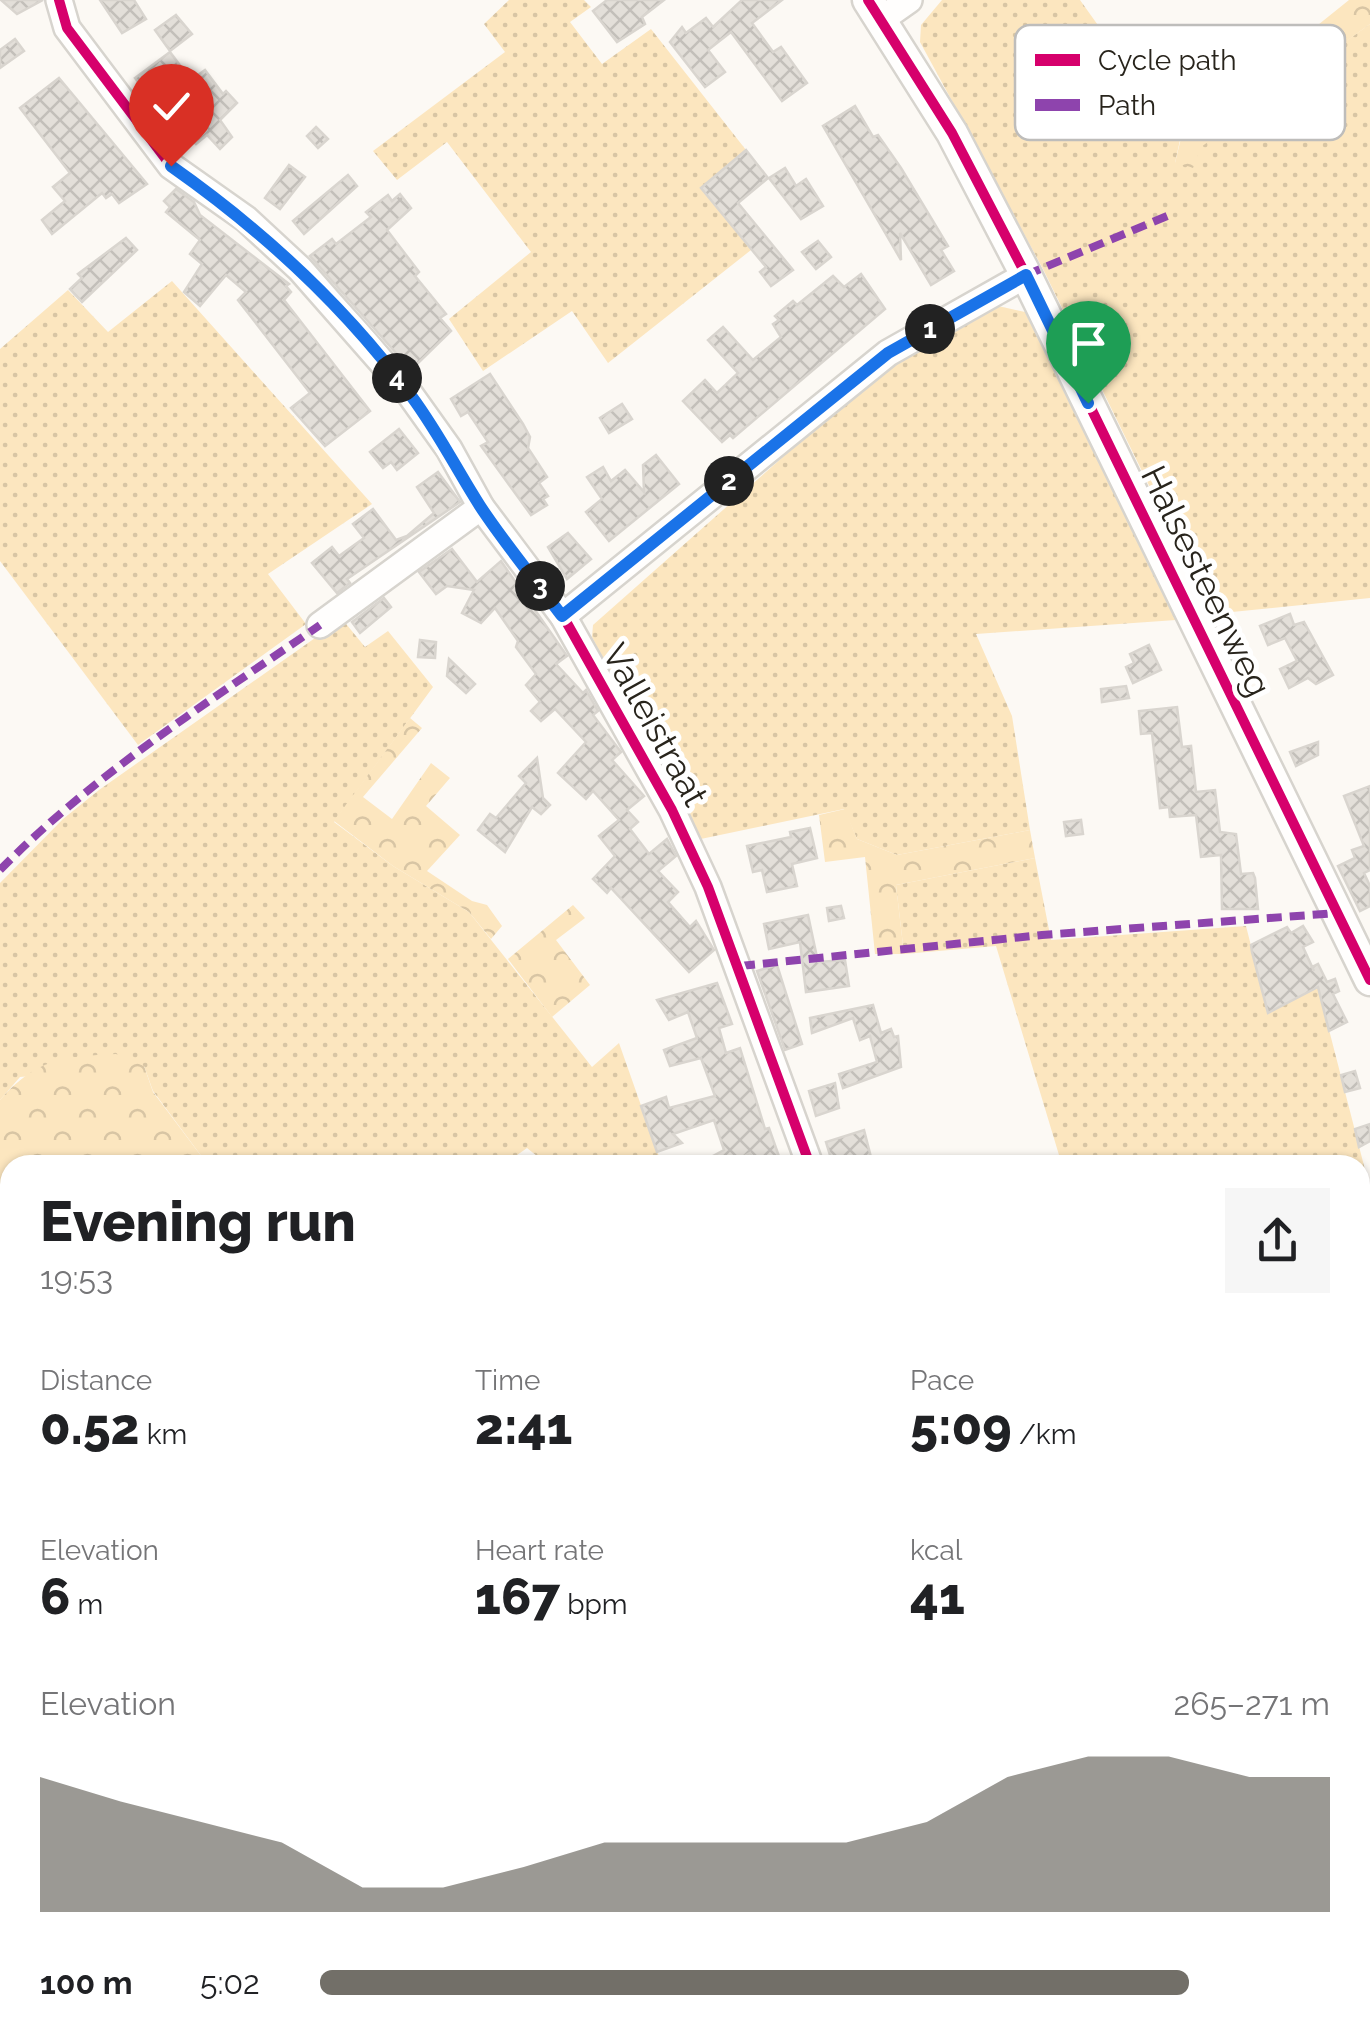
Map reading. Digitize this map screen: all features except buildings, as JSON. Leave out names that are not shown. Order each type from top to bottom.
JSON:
[{"type":"main road","name":"Halsesteenweg","points":[[875,9],[952,133],[1026,275],[1370,980]]},
{"type":"street","name":"Valleistraat","points":[[59,0],[67,28],[171,166],[246,219],[300,269],[409,393],[449,449],[481,507],[562,616],[664,795],[708,887],[806,1155]]},
{"type":"street","points":[[875,9],[910,0]]},
{"type":"street","points":[[562,616],[888,353],[1026,275]]},
{"type":"street","points":[[320,625],[481,507]]},
{"type":"green space","points":[[509,0],[584,0],[591,7],[570,22],[602,64],[651,29],[746,150],[701,188],[751,250],[608,363],[572,311],[483,371],[449,319],[531,252],[447,142],[397,180],[373,151],[505,52],[484,24]]},
{"type":"green space","points":[[942,0],[1080,0],[1098,25],[1015,25],[1015,140],[1180,140],[1175,163],[1207,140],[1345,140],[1345,42],[1370,24],[1370,598],[1212,614],[1043,269],[920,42],[921,25]]},
{"type":"green space","points":[[1349,0],[1370,0],[1370,24],[1345,42],[1345,25],[1318,25]]},
{"type":"green space","points":[[1181,140],[1211,140],[1201,147],[1193,168],[1175,163]]},
{"type":"green space","points":[[172,281],[372,504],[268,574],[306,624],[138,745],[0,561],[0,349],[68,290],[108,332]]},
{"type":"green space","points":[[985,307],[1025,312],[1176,620],[976,634],[1012,716],[1030,830],[897,855],[857,839],[844,809],[696,840],[592,637],[593,625],[897,356]]},
{"type":"green space","points":[[342,619],[365,647],[388,631],[433,687],[334,822],[393,866],[469,912],[592,1067],[619,1043],[658,1155],[536,1155],[527,1148],[517,1155],[201,1155],[153,1091],[144,1066],[20,1077],[0,1100],[0,883],[63,819]]},
{"type":"green space","points":[[410,718],[422,728],[363,797],[392,819],[431,763],[450,778],[426,806],[460,835],[427,871],[472,901],[487,905],[502,926],[491,939],[469,912],[393,866],[334,821]]},
{"type":"green space","points":[[845,809],[857,839],[897,855],[1030,830],[1035,858],[896,885],[904,954],[875,954],[865,857],[825,862],[819,815]]},
{"type":"green space","points":[[1035,858],[1051,940],[1246,926],[1268,1013],[1318,987],[1361,1155],[1059,1155],[996,946],[904,954],[896,885]]},
{"type":"green space","points":[[573,905],[585,918],[556,940],[590,985],[552,1017],[508,959]]},
{"type":"green space","points":[[116,1054],[144,1066],[153,1092],[200,1155],[0,1155],[0,1100],[39,1068],[81,1057]]},
{"type":"marked path","points":[[1026,275],[1172,214]]},
{"type":"marked path","points":[[0,870],[114,770],[320,625]]},
{"type":"marked path","points":[[740,966],[1042,935],[1337,913]]},
{"type":"cycle path","points":[[59,0],[67,28],[171,166],[246,219],[300,269],[409,393],[449,449],[481,507],[563,616],[672,810],[708,887],[806,1155]]},
{"type":"cycle path","points":[[868,0],[952,133],[1026,275],[1370,980]]},
{"type":"route","points":[[171,166],[246,219],[300,269],[409,393],[449,449],[481,507],[562,616],[888,353],[1026,275],[1088,403]]}]
